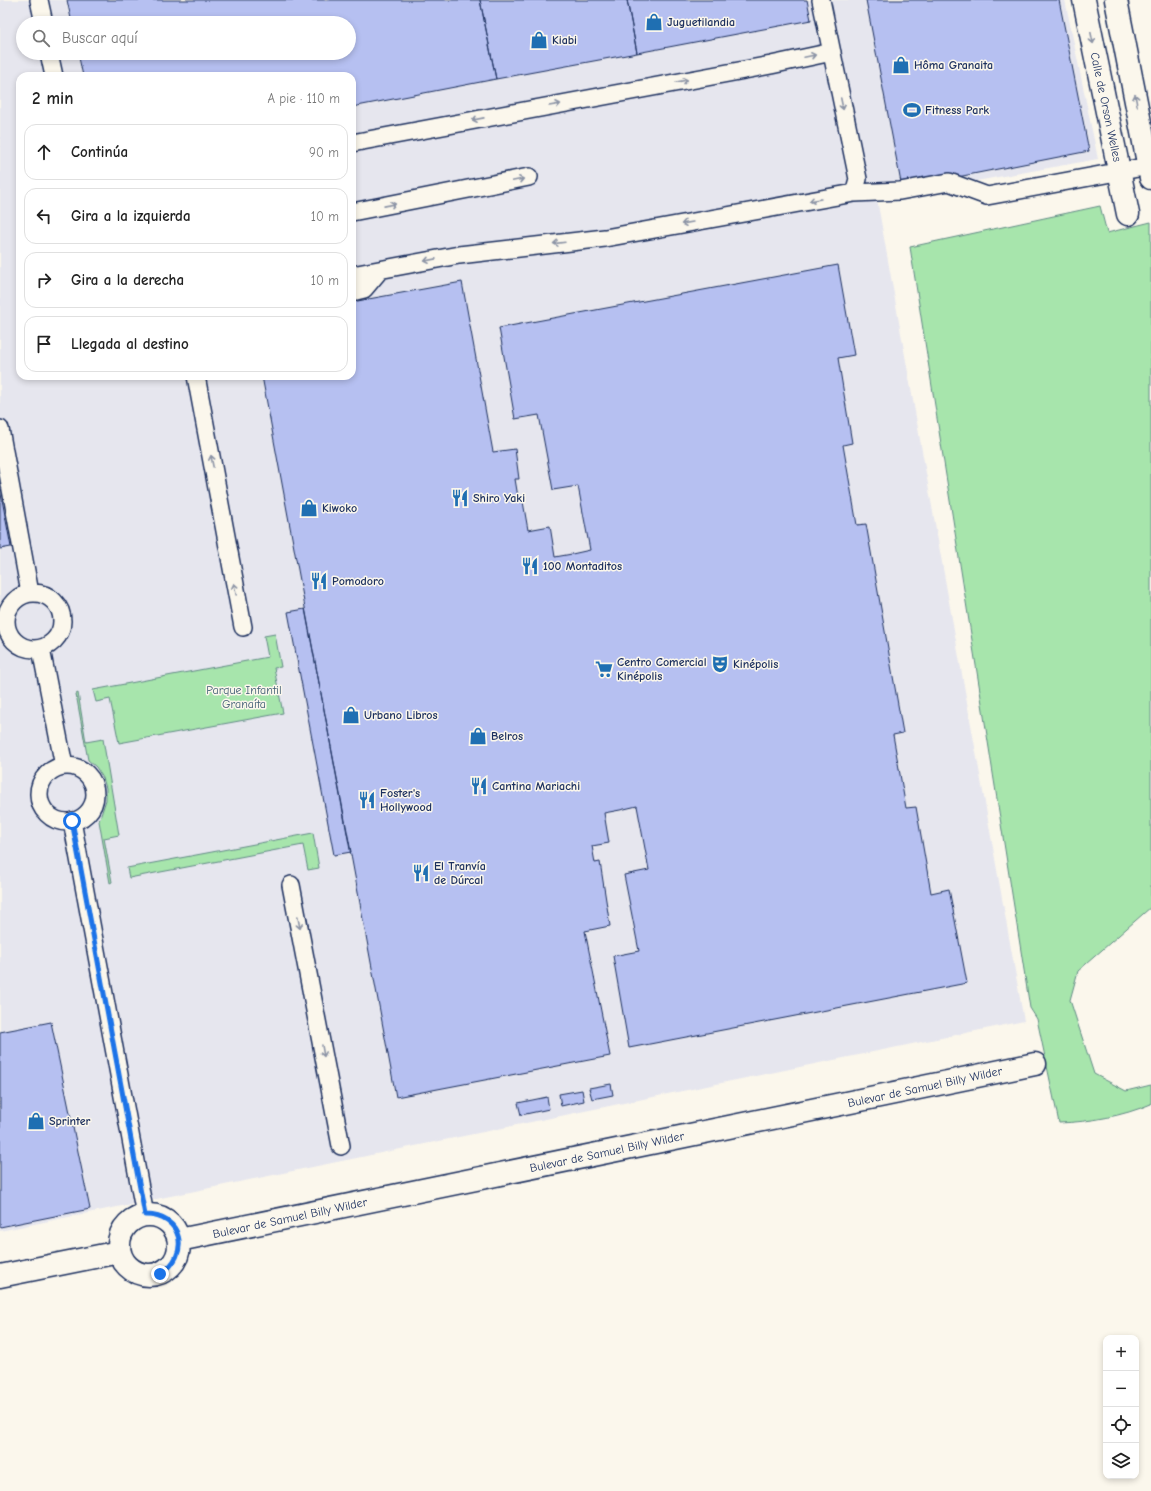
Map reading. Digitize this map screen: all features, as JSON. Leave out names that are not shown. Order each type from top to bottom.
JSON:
[{"type":"street","name":"Calle de Orson Welles","points":[[1084,0],[1128,214]]},
{"type":"street","points":[[1116,0],[1150,172]]},
{"type":"street","name":"Bulevar de Samuel Billy Wilder","points":[[179,1240],[1035,1064]]},
{"type":"street","points":[[145,1215],[153,1215],[170,1223],[176,1231],[179,1240],[179,1251],[175,1261],[169,1269],[160,1274],[150,1276],[139,1275],[130,1270],[123,1262],[119,1252],[118,1242],[126,1225],[134,1219],[145,1215]]},
{"type":"street","points":[[0,1276],[119,1252]]},
{"type":"lane","points":[[39,0],[42,16]]},
{"type":"lane","points":[[821,0],[858,179],[854,193]]},
{"type":"lane","points":[[356,142],[771,65],[832,52]]},
{"type":"lane","points":[[51,60],[53,72]]},
{"type":"lane","points":[[356,274],[459,255],[605,238],[854,193],[900,191],[949,182],[987,196],[1120,172],[1150,172]]},
{"type":"lane","points":[[356,211],[529,177]]},
{"type":"lane","points":[[356,291],[364,289],[380,270]]},
{"type":"lane","points":[[197,380],[242,627]]},
{"type":"lane","points":[[0,429],[30,593]]},
{"type":"lane","points":[[30,593],[39,593],[48,596],[60,610],[62,619],[61,628],[57,637],[51,644],[40,649],[31,650],[22,647],[15,642],[7,627],[6,618],[8,610],[13,603],[24,595],[30,593]]},
{"type":"lane","points":[[40,649],[64,766]]},
{"type":"lane","points":[[72,766],[86,774],[94,787],[94,796],[90,809],[80,818],[72,821],[63,822],[55,819],[45,811],[39,799],[39,790],[42,781],[55,768],[72,766]]},
{"type":"lane","points":[[72,821],[145,1215]]},
{"type":"lane","points":[[291,885],[341,1146]]},
{"type":"shaded area","points":[[0,0],[1065,0],[1098,159],[877,199],[1024,1021],[0,1231]]},
{"type":"green space","points":[[1100,206],[1107,233],[1151,222],[1151,907],[1078,971],[1070,1000],[1094,1074],[1126,1091],[1151,1085],[1151,1104],[1106,1118],[1059,1123],[1037,1019],[1030,1008],[910,247]]},
{"type":"green space","name":"Parque Infantil Granaíta","points":[[275,634],[281,667],[274,668],[283,713],[119,743],[110,699],[96,702],[93,690],[268,657],[264,636]]},
{"type":"green space","points":[[78,693],[86,742],[103,739],[119,835],[104,838],[112,882],[110,883],[99,821],[106,800],[106,788],[103,778],[96,767],[88,760],[76,694]]},
{"type":"green space","points":[[313,833],[319,868],[308,870],[303,845],[129,878],[127,868]]},
{"type":"building","points":[[67,0],[480,0],[496,79],[356,106],[356,72],[82,72],[80,60],[356,60],[356,16],[70,16]]},
{"type":"building","points":[[480,0],[627,0],[637,53],[496,79]]},
{"type":"building","points":[[627,0],[807,0],[811,20],[637,53]]},
{"type":"building","points":[[866,0],[1059,0],[1089,151],[902,188]]},
{"type":"building","name":"Centro Comercial Kinépolis","points":[[838,265],[854,355],[838,358],[852,443],[843,445],[857,525],[866,524],[903,733],[893,735],[906,808],[916,807],[931,893],[949,889],[967,983],[629,1048],[613,956],[639,951],[624,875],[649,870],[637,806],[604,813],[609,843],[592,846],[595,863],[600,862],[610,926],[585,931],[610,1056],[396,1097],[263,380],[356,380],[356,301],[462,282],[493,452],[515,449],[519,479],[515,479],[518,497],[522,496],[528,530],[550,526],[555,557],[590,550],[578,486],[553,490],[539,415],[515,419],[499,328]]},
{"type":"building","points":[[0,489],[11,547],[0,549]]},
{"type":"building","points":[[305,609],[351,852],[334,855],[288,612]]},
{"type":"building","name":"Sprinter","points":[[51,1022],[90,1209],[0,1227],[0,1032]]},
{"type":"building","points":[[611,1084],[613,1095],[592,1099],[589,1088]]},
{"type":"building","points":[[582,1090],[584,1101],[561,1106],[559,1094]]},
{"type":"building","points":[[547,1097],[549,1109],[521,1115],[518,1103]]},
{"type":"place","name":"Juguetilandia","points":[[654,22]]},
{"type":"place","name":"Kiabi","points":[[539,40]]},
{"type":"place","name":"Hôma Granaita","points":[[901,65]]},
{"type":"place","name":"Fitness Park","points":[[912,110]]},
{"type":"place","name":"Shiro Yaki","points":[[460,498]]},
{"type":"place","name":"Kiwoko","points":[[309,508]]},
{"type":"place","name":"100 Montaditos","points":[[530,566]]},
{"type":"place","name":"Pomodoro","points":[[319,581]]},
{"type":"place","name":"Kinépolis","points":[[720,664]]},
{"type":"place","name":"Centro Comercial Kinépolis","points":[[604,669]]},
{"type":"place","name":"Urbano Libros","points":[[351,715]]},
{"type":"place","name":"Belros","points":[[478,736]]},
{"type":"place","name":"Cantina Mariachi","points":[[479,786]]},
{"type":"place","name":"Foster's Hollywood","points":[[367,800]]},
{"type":"place","name":"El Tranvía de Dúrcal","points":[[421,873]]},
{"type":"place","name":"Sprinter","points":[[36,1121]]},
{"type":"route","points":[[72,821],[145,1215],[153,1215],[170,1223],[176,1231],[179,1240],[179,1251],[175,1261],[169,1269],[160,1274]]}]
